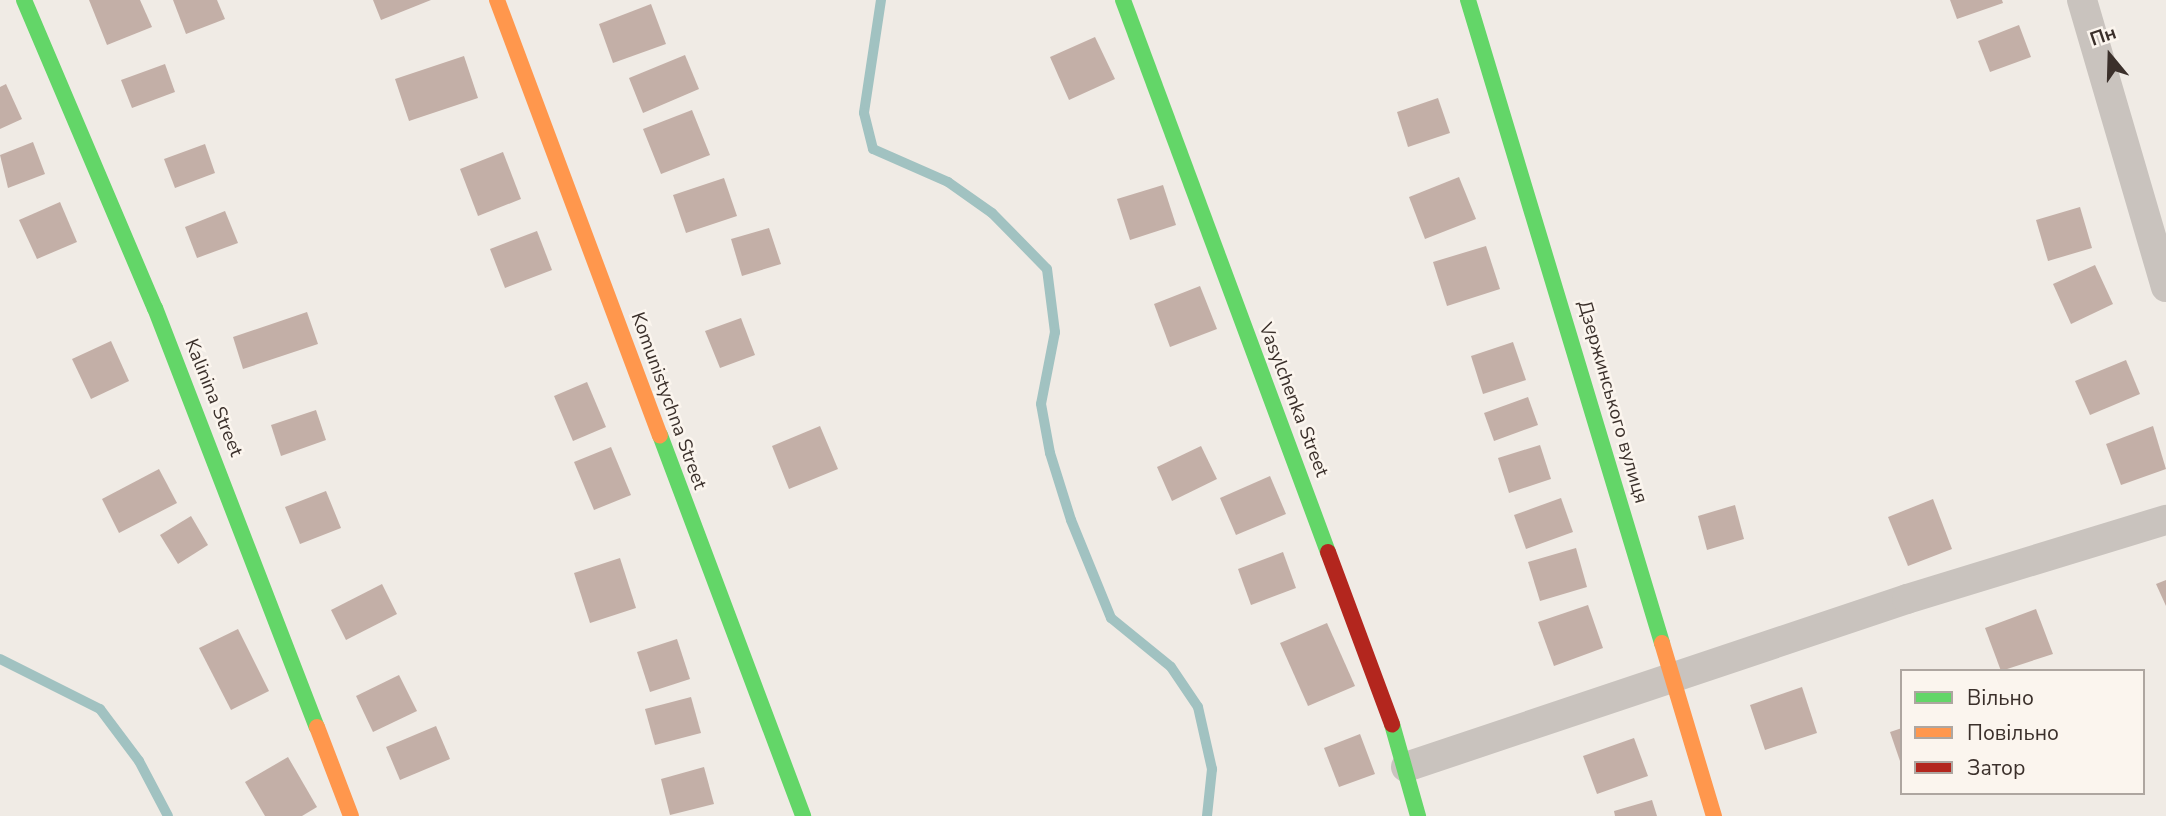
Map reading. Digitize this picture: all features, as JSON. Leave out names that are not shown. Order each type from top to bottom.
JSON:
[{"type":"street","name":"Kalinina Street","points":[[24,0],[155,308],[351,816]]},
{"type":"street","name":"Komunistychna Street","points":[[497,0],[803,816]]},
{"type":"street","name":"Vasylchenka Street","points":[[1124,0],[1406,767],[1418,816]]},
{"type":"street","name":"Дзержинського вулиця","points":[[1468,0],[1714,816]]},
{"type":"street","points":[[2082,0],[2166,287]]},
{"type":"street","points":[[1406,767],[1907,599],[2166,520]]},
{"type":"building","points":[[89,0],[140,0],[152,27],[107,45]]},
{"type":"building","points":[[173,0],[217,0],[225,19],[186,34]]},
{"type":"building","points":[[373,0],[431,0],[381,20]]},
{"type":"building","points":[[1950,0],[2002,0],[2003,3],[1957,19]]},
{"type":"building","points":[[651,4],[666,44],[613,63],[599,24]]},
{"type":"building","points":[[2019,25],[2031,57],[1990,72],[1978,41]]},
{"type":"building","points":[[1095,37],[1115,79],[1069,100],[1050,57]]},
{"type":"building","points":[[685,55],[699,89],[643,113],[629,78]]},
{"type":"building","points":[[464,56],[478,98],[409,121],[395,79]]},
{"type":"building","points":[[165,64],[175,92],[132,108],[121,80]]},
{"type":"building","points":[[6,84],[22,119],[0,129],[0,87]]},
{"type":"building","points":[[1438,98],[1450,133],[1408,147],[1397,112]]},
{"type":"building","points":[[692,110],[710,155],[661,174],[643,129]]},
{"type":"building","points":[[33,142],[45,174],[8,188],[0,155]]},
{"type":"building","points":[[205,144],[215,173],[175,188],[164,159]]},
{"type":"building","points":[[503,152],[521,199],[478,216],[460,169]]},
{"type":"building","points":[[1459,177],[1476,219],[1425,239],[1409,197]]},
{"type":"building","points":[[724,178],[737,216],[686,233],[673,195]]},
{"type":"building","points":[[1163,185],[1176,225],[1130,240],[1117,199]]},
{"type":"building","points":[[60,202],[77,242],[37,259],[19,220]]},
{"type":"building","points":[[2080,207],[2092,248],[2048,261],[2036,220]]},
{"type":"building","points":[[225,211],[238,243],[197,258],[185,227]]},
{"type":"building","points":[[769,228],[781,264],[742,276],[731,239]]},
{"type":"building","points":[[537,231],[552,270],[505,288],[490,249]]},
{"type":"building","points":[[1486,246],[1500,289],[1447,306],[1433,262]]},
{"type":"building","points":[[2095,265],[2113,304],[2071,324],[2053,284]]},
{"type":"building","points":[[1200,286],[1217,329],[1170,347],[1154,304]]},
{"type":"building","points":[[307,312],[318,344],[243,369],[233,337]]},
{"type":"building","points":[[741,318],[755,355],[720,368],[705,331]]},
{"type":"building","points":[[111,341],[129,381],[91,399],[72,359]]},
{"type":"building","points":[[1513,342],[1526,380],[1483,394],[1471,356]]},
{"type":"building","points":[[2126,360],[2140,394],[2090,415],[2075,381]]},
{"type":"building","points":[[587,382],[606,427],[573,441],[554,396]]},
{"type":"building","points":[[1528,397],[1538,425],[1494,441],[1484,413]]},
{"type":"building","points":[[316,410],[326,440],[281,456],[271,425]]},
{"type":"building","points":[[820,426],[838,469],[789,489],[772,446]]},
{"type":"building","points":[[2153,426],[2166,469],[2121,485],[2106,444]]},
{"type":"building","points":[[1540,445],[1551,479],[1509,493],[1498,458]]},
{"type":"building","points":[[1201,446],[1217,479],[1172,501],[1157,467]]},
{"type":"building","points":[[611,447],[631,495],[594,510],[574,462]]},
{"type":"building","points":[[159,469],[177,503],[119,533],[102,499]]},
{"type":"building","points":[[1270,476],[1286,514],[1236,535],[1220,498]]},
{"type":"building","points":[[326,491],[341,528],[300,544],[285,507]]},
{"type":"building","points":[[1561,498],[1573,532],[1526,549],[1514,515]]},
{"type":"building","points":[[1933,499],[1952,549],[1908,566],[1888,517]]},
{"type":"building","points":[[1735,505],[1744,539],[1707,550],[1698,516]]},
{"type":"building","points":[[191,516],[208,545],[178,564],[160,535]]},
{"type":"building","points":[[1576,548],[1587,587],[1540,601],[1528,562]]},
{"type":"building","points":[[1283,552],[1296,588],[1251,605],[1238,569]]},
{"type":"building","points":[[620,558],[636,608],[590,623],[574,573]]},
{"type":"building","points":[[2166,580],[2166,606],[2156,584]]},
{"type":"building","points":[[382,584],[397,614],[346,640],[331,610]]},
{"type":"building","points":[[1588,605],[1603,648],[1554,666],[1538,622]]},
{"type":"building","points":[[2036,609],[2053,654],[2000,669],[1985,628]]},
{"type":"building","points":[[1327,623],[1355,686],[1308,706],[1280,643]]},
{"type":"building","points":[[238,629],[269,691],[231,710],[199,648]]},
{"type":"building","points":[[677,639],[690,679],[650,692],[637,652]]},
{"type":"building","points":[[399,675],[417,711],[373,732],[356,696]]},
{"type":"building","points":[[1802,687],[1817,733],[1765,750],[1750,705]]},
{"type":"building","points":[[691,697],[701,733],[655,745],[645,709]]},
{"type":"building","points":[[436,726],[450,759],[400,780],[386,747]]},
{"type":"building","points":[[1900,729],[1900,761],[1890,732]]},
{"type":"building","points":[[1360,734],[1375,774],[1339,787],[1324,748]]},
{"type":"building","points":[[1634,738],[1648,776],[1597,794],[1583,756]]},
{"type":"building","points":[[288,757],[317,807],[302,816],[265,816],[245,782]]},
{"type":"building","points":[[704,767],[714,804],[670,815],[661,779]]},
{"type":"building","points":[[1652,800],[1657,816],[1615,816],[1614,811]]},
{"type":"waterway","points":[[881,0],[864,113],[873,149],[948,182],[992,213],[1047,269],[1055,332],[1041,404],[1050,453],[1071,520],[1111,618],[1171,667],[1198,707],[1212,769],[1207,816]]},
{"type":"waterway","points":[[0,659],[100,709],[139,761],[168,816]]},
{"type":"traffic: fast","points":[[24,0],[155,308],[317,727]]},
{"type":"traffic: fast","points":[[1123,0],[1328,552]]},
{"type":"traffic: fast","points":[[1468,0],[1662,643]]},
{"type":"traffic: fast","points":[[660,435],[803,816]]},
{"type":"traffic: fast","points":[[1392,724],[1418,816]]},
{"type":"traffic: slow","points":[[497,0],[660,435]]},
{"type":"traffic: slow","points":[[1662,643],[1714,816]]},
{"type":"traffic: slow","points":[[317,727],[351,816]]},
{"type":"traffic: jam","points":[[1328,552],[1392,724]]}]
